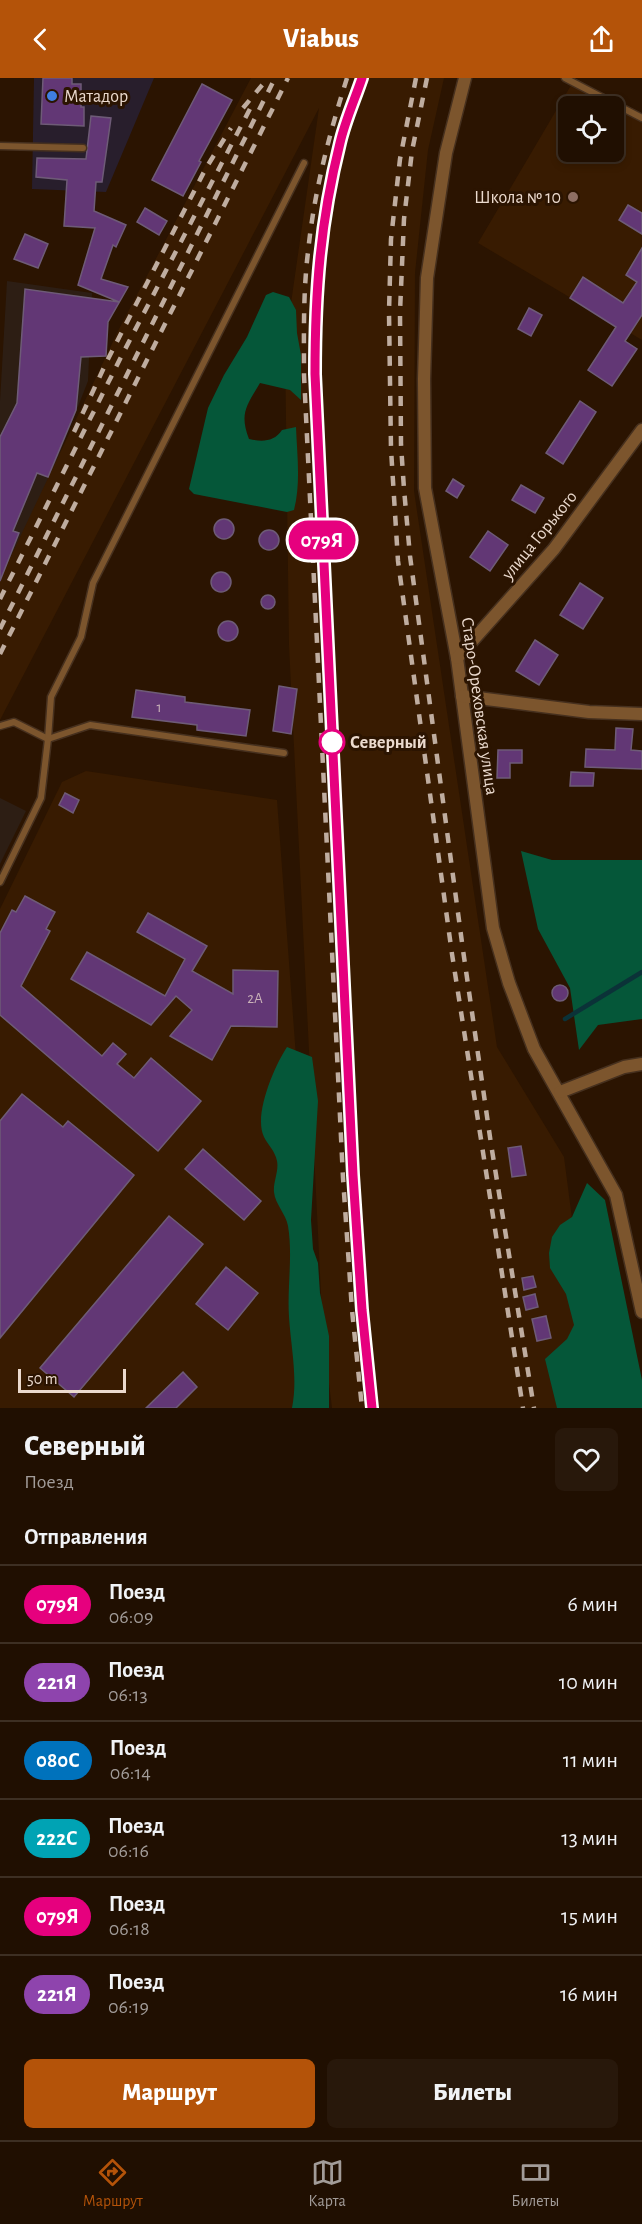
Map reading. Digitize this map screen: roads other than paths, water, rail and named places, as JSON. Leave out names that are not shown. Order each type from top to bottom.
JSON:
[{"type":"street","name":"Старо-Ореховская улица","points":[[465,78],[446,153],[428,278],[424,380],[425,488],[457,658],[493,928],[508,983],[534,1049],[616,1195],[637,1266],[642,1312]]},
{"type":"street","name":"улица Горького","points":[[457,658],[554,549],[642,430]]},
{"type":"street","points":[[462,696],[589,712],[642,714]]},
{"type":"street","points":[[560,1092],[624,1067],[642,1064]]},
{"type":"lane","points":[[565,78],[642,118]]},
{"type":"lane","points":[[0,146],[82,148]]},
{"type":"lane","points":[[0,882],[41,798],[51,697],[81,637],[93,583],[304,163]]},
{"type":"lane","points":[[0,726],[14,722],[48,739],[90,725],[284,753]]},
{"type":"waterway","points":[[565,1019],[642,972]]},
{"type":"railway","points":[[243,108],[268,78]]},
{"type":"railway","points":[[0,629],[275,78]]},
{"type":"railway","points":[[0,654],[288,78]]},
{"type":"railway","points":[[347,78],[323,164],[314,208],[306,267],[304,375],[343,1178],[352,1310],[362,1408]]},
{"type":"railway","points":[[362,78],[342,135],[323,229],[316,315],[315,374],[353,1175],[362,1310],[372,1408]]},
{"type":"railway","points":[[416,78],[400,159],[391,239],[389,312],[391,449],[398,561],[452,954],[523,1408]]},
{"type":"railway","points":[[427,78],[412,151],[404,219],[400,312],[401,445],[404,489],[410,556],[463,950],[491,1144],[534,1408]]},
{"type":"railway","points":[[0,599],[120,359],[252,105]]},
{"type":"railway","points":[[74,432],[107,361],[206,168],[231,128]]},
{"type":"train","name":"079Я","points":[[362,78],[340,140],[326,205],[319,254],[315,309],[315,374],[353,1175],[362,1310],[372,1408]]},
{"type":"place","name":"Матадор","points":[[52,96]]},
{"type":"place","name":"Школа № 10","points":[[573,197]]},
{"type":"place","name":"Северный","points":[[332,742]]}]
